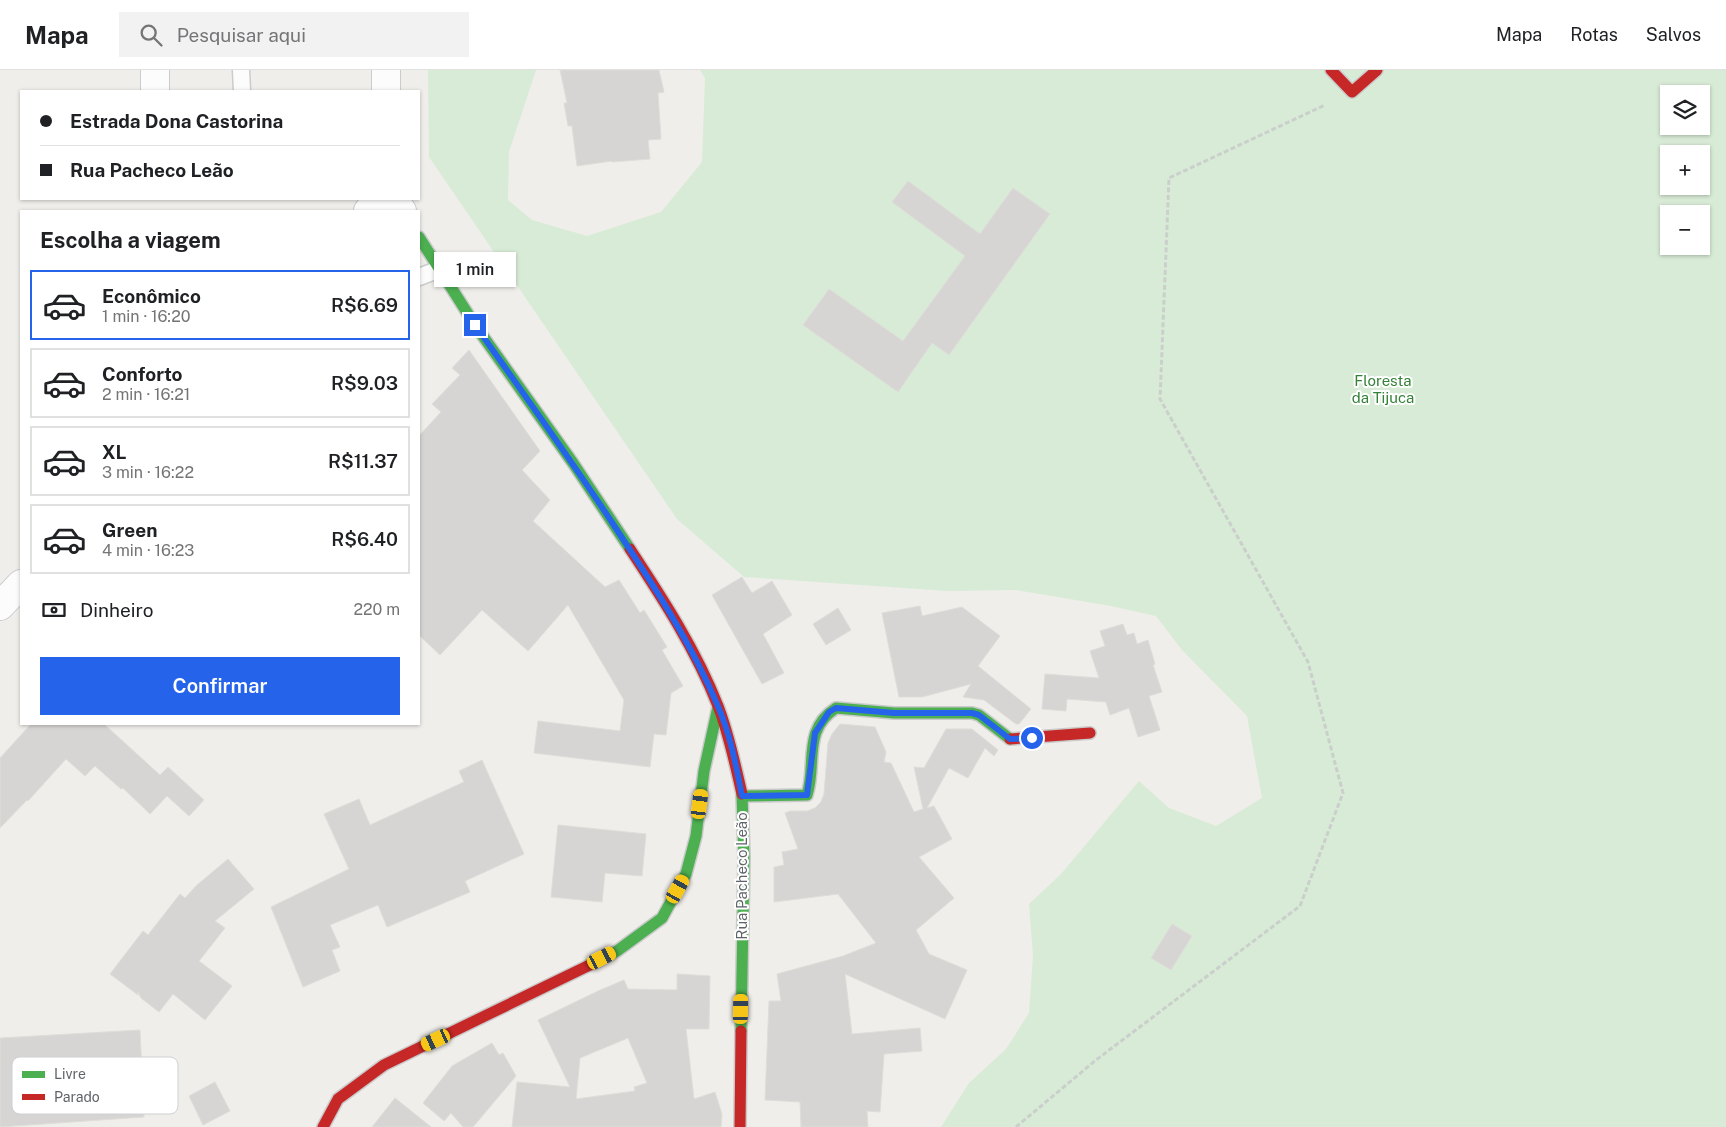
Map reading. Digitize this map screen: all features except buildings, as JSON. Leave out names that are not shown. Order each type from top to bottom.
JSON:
[{"type":"street","points":[[155,70],[155,90]]},
{"type":"street","points":[[386,70],[386,90]]},
{"type":"street","points":[[1331,70],[1352,92],[1376,70]]},
{"type":"street","points":[[369,210],[378,200]]},
{"type":"street","name":"Rua Pacheco Leão","points":[[421,243],[440,269],[475,325],[573,463],[632,552],[688,644],[718,706],[733,752],[742,796],[744,858],[740,1127]]},
{"type":"street","points":[[0,606],[20,585]]},
{"type":"street","points":[[323,1127],[338,1098],[384,1065],[540,990],[617,950],[662,918],[686,874],[696,836],[704,771],[718,706]]},
{"type":"street","points":[[742,796],[803,796],[808,793],[815,733],[829,712],[836,708],[894,713],[972,713],[979,715],[1013,740],[1090,733]]},
{"type":"lane","points":[[241,70],[242,90]]},
{"type":"lane","points":[[420,276],[440,269]]},
{"type":"path","points":[[1016,1127],[1096,1060],[1300,906],[1344,793],[1308,662],[1160,399],[1169,178],[1352,92]]},
{"type":"green space","name":"Floresta da Tijuca","points":[[428,70],[536,70],[509,152],[508,200],[532,220],[587,236],[661,212],[702,162],[705,78],[700,70],[1726,70],[1726,1127],[941,1127],[969,1083],[1006,1049],[1029,1013],[1033,956],[1029,904],[1061,874],[1139,781],[1169,808],[1216,826],[1262,798],[1247,716],[1182,650],[1156,616],[1111,606],[1016,590],[948,591],[744,577],[677,519],[429,157]]},
{"type":"traffic: fast","points":[[420,239],[475,325],[573,463],[630,549]]},
{"type":"traffic: fast","points":[[598,961],[617,951],[662,918],[686,874],[696,836],[704,771],[718,707]]},
{"type":"traffic: fast","points":[[742,796],[807,795],[815,737],[825,717],[836,708],[894,713],[972,713],[979,715],[1010,739]]},
{"type":"traffic: fast","points":[[741,1031],[744,858],[742,794]]},
{"type":"traffic: jam","points":[[1331,70],[1352,92],[1377,70]]},
{"type":"traffic: jam","points":[[630,549],[678,625],[700,665],[725,727],[742,794]]},
{"type":"traffic: jam","points":[[1010,739],[1090,733]]},
{"type":"traffic: jam","points":[[323,1127],[338,1099],[384,1065],[598,961]]},
{"type":"traffic: jam","points":[[740,1127],[741,1031]]},
{"type":"route","points":[[475,325],[573,463],[632,552],[688,644],[718,706],[733,752],[742,796],[807,795],[815,733],[829,712],[836,708],[894,713],[966,712],[979,715],[1010,739],[1032,738]]}]
